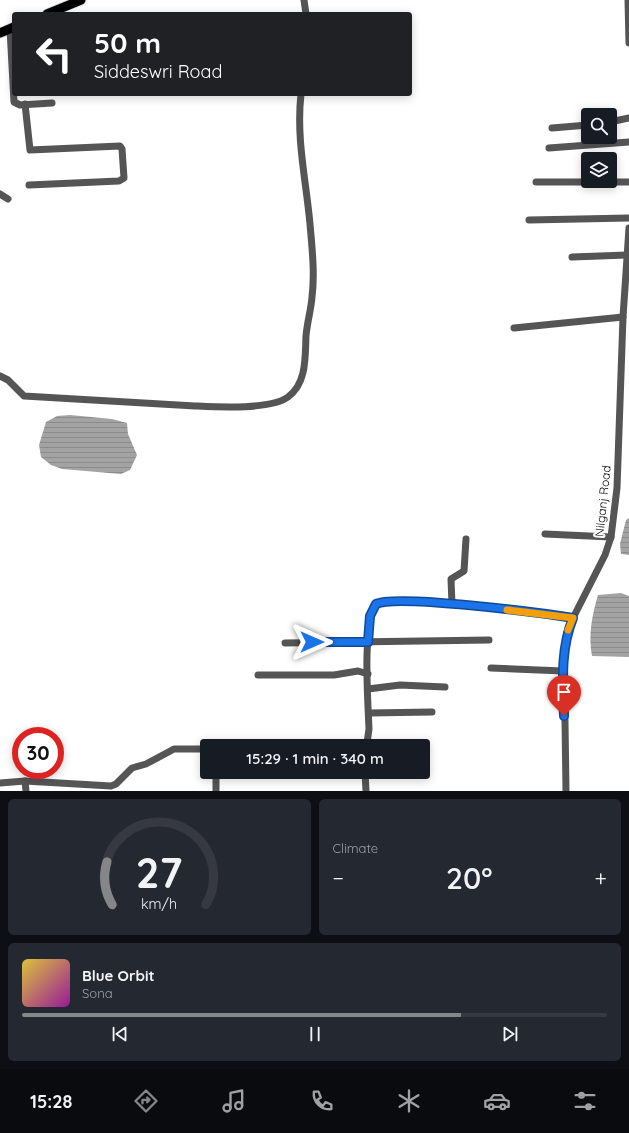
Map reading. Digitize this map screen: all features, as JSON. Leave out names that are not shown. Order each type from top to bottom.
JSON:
[{"type":"main road","points":[[52,12],[81,0]]},
{"type":"main road","points":[[0,33],[12,28]]},
{"type":"street","points":[[304,0],[306,12]]},
{"type":"street","points":[[628,0],[629,43]]},
{"type":"street","points":[[14,96],[14,102],[16,104],[52,103]]},
{"type":"street","points":[[0,376],[8,380],[24,396],[47,398],[220,407],[273,403],[281,401],[292,393],[304,371],[306,335],[313,282],[309,213],[300,150],[301,96]]},
{"type":"street","points":[[25,104],[30,150],[120,146],[122,149],[124,178],[119,181],[29,185]]},
{"type":"street","points":[[617,121],[629,118]]},
{"type":"street","points":[[552,128],[581,126]]},
{"type":"street","points":[[549,148],[629,142]]},
{"type":"street","points":[[536,182],[629,182]]},
{"type":"street","points":[[0,194],[8,199]]},
{"type":"street","points":[[529,220],[629,218]]},
{"type":"street","name":"Nilganj Road","points":[[566,791],[563,671],[567,632],[605,555],[611,537],[617,488],[623,317],[629,228]]},
{"type":"street","points":[[572,258],[627,255]]},
{"type":"street","points":[[514,328],[623,317]]},
{"type":"street","points":[[621,372],[629,372]]},
{"type":"street","points":[[545,534],[611,537]]},
{"type":"street","points":[[452,604],[451,579],[464,571],[466,539]]},
{"type":"street","points":[[368,739],[368,642],[370,616],[376,604],[381,602],[452,604],[573,618]]},
{"type":"street","points":[[284,643],[489,640]]},
{"type":"street","points":[[491,668],[563,671]]},
{"type":"street","points":[[258,675],[334,675],[358,672],[368,674]]},
{"type":"street","points":[[368,689],[400,685],[445,687]]},
{"type":"street","points":[[369,713],[432,712]]},
{"type":"street","points":[[0,783],[25,781],[111,786],[116,784],[132,768],[146,764],[174,749],[200,749]]},
{"type":"street","points":[[216,779],[216,791]]},
{"type":"street","points":[[365,779],[366,791]]},
{"type":"street","points":[[25,781],[26,791]]},
{"type":"shaded area","points":[[70,415],[112,419],[127,423],[128,434],[137,455],[130,470],[121,474],[62,469],[51,465],[41,457],[39,445],[46,422],[57,416]]},
{"type":"shaded area","points":[[629,518],[629,555],[621,554],[620,544],[626,520]]},
{"type":"shaded area","points":[[621,593],[629,596],[629,657],[592,656],[590,641],[591,626],[598,595]]},
{"type":"slow traffic","points":[[507,610],[542,613],[573,618],[568,630]]},
{"type":"route","points":[[312,642],[368,642],[370,616],[372,610],[376,604],[386,601],[452,604],[542,613],[573,618],[567,632],[564,650],[564,716]]}]
